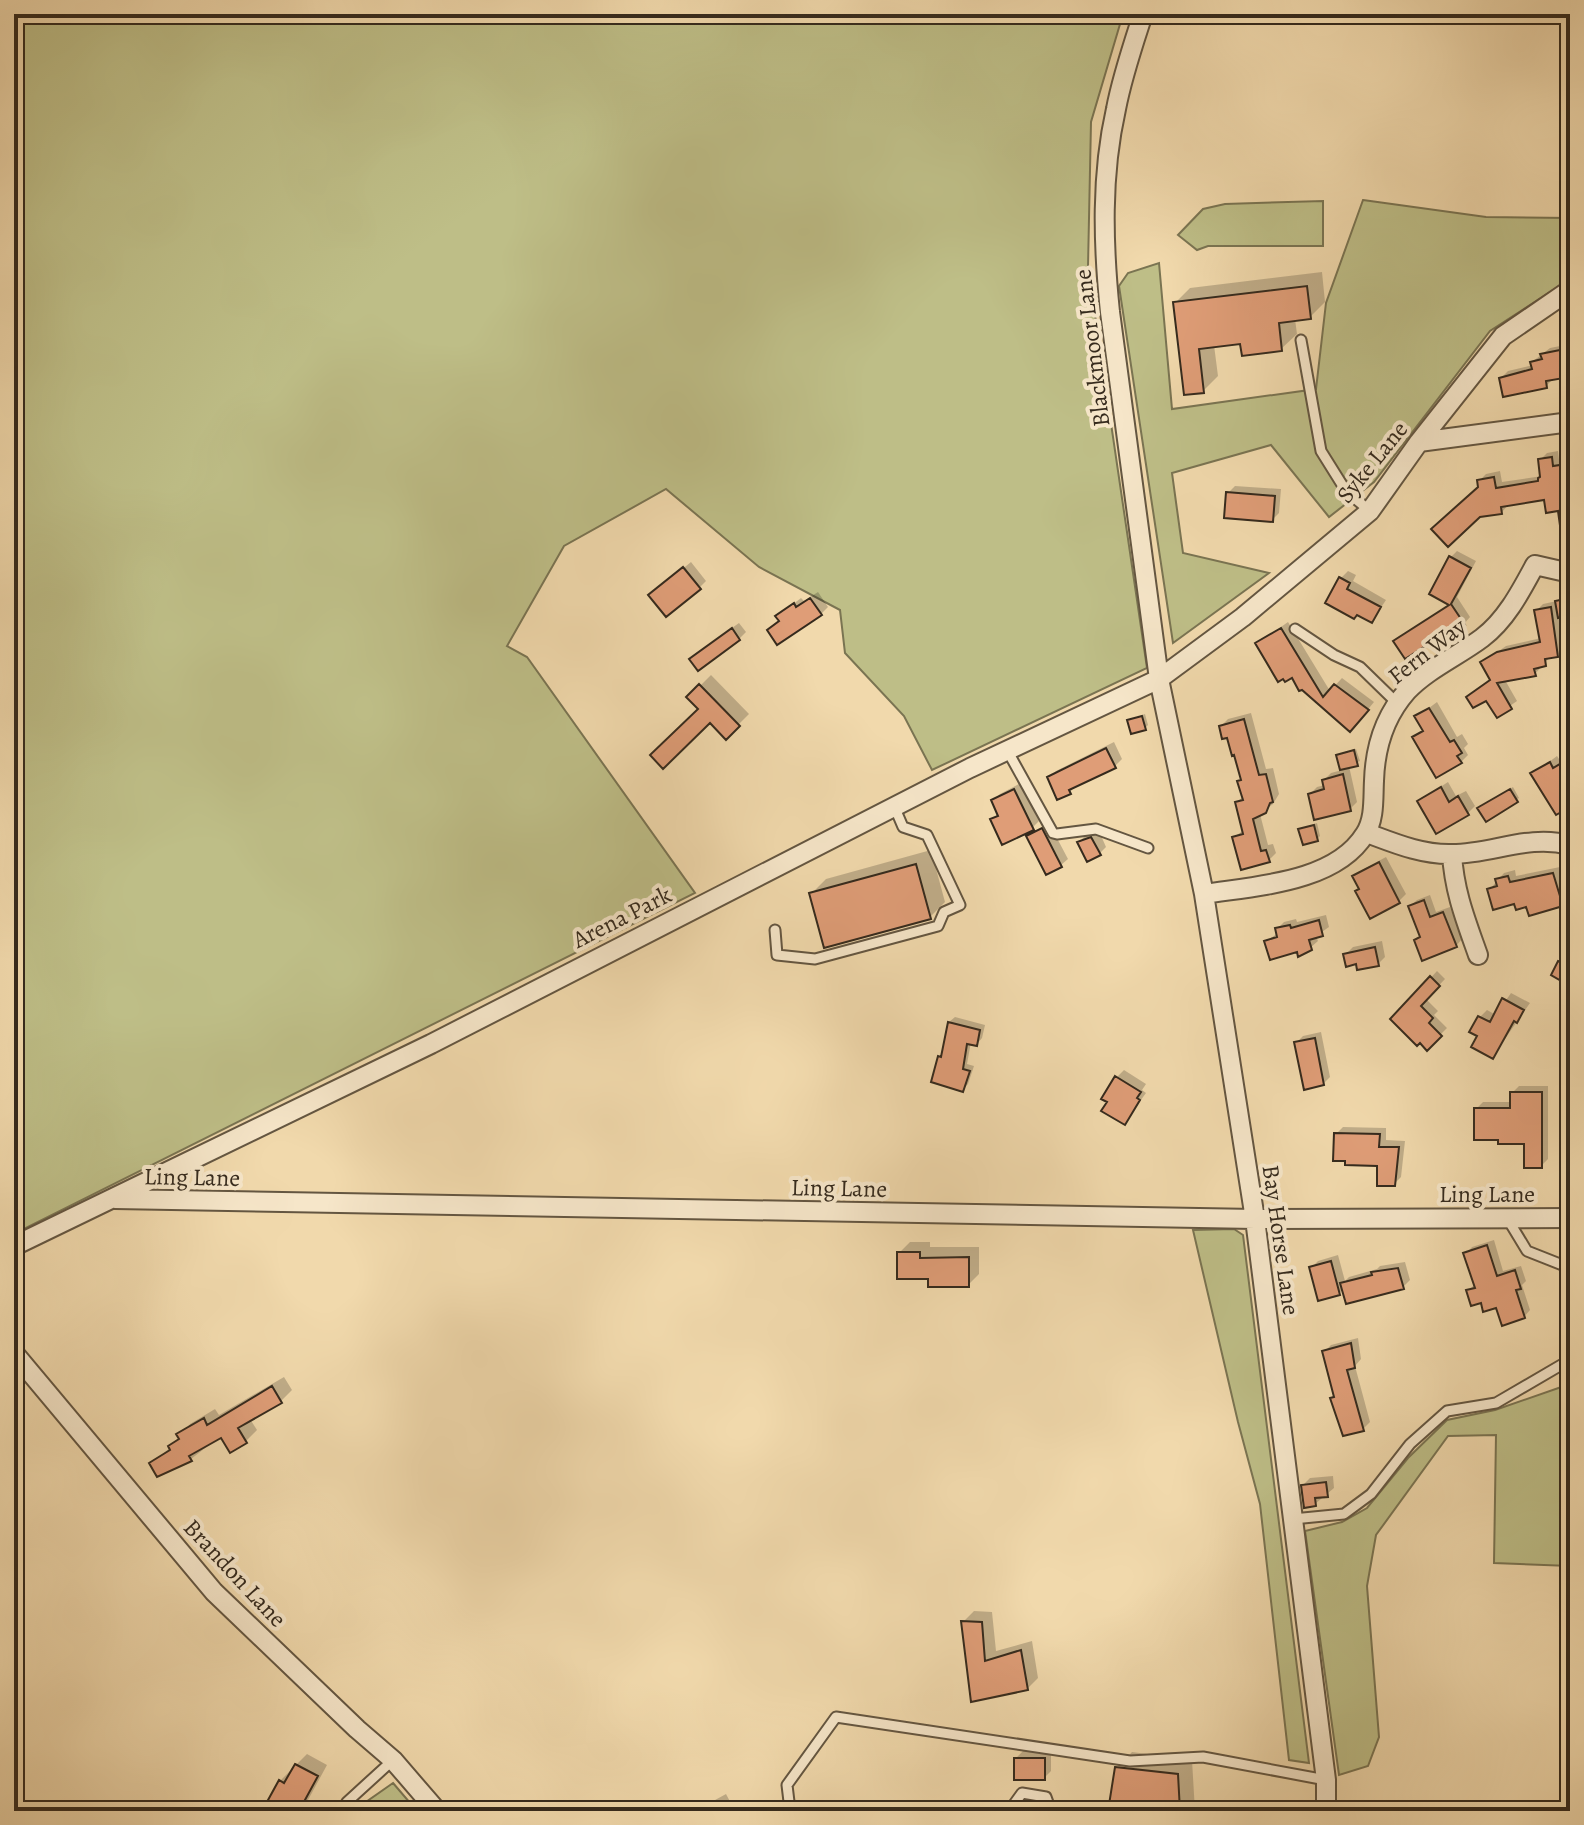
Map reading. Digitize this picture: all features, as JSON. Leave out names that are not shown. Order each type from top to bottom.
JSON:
[{"type":"street","name":"Blackmoor Lane","points":[[1143,14],[1116,108],[1108,155],[1106,270],[1159,679]]},
{"type":"street","name":"Syke Lane","points":[[1159,679],[1243,617],[1370,511],[1419,442],[1503,336],[1570,290]]},
{"type":"street","points":[[1419,442],[1570,422]]},
{"type":"street","name":"Fern Way","points":[[1367,833],[1378,740],[1408,690],[1484,637],[1517,597],[1535,565],[1570,573]]},
{"type":"street","name":"Arena Park","points":[[14,1246],[431,1044],[894,806],[1159,679]]},
{"type":"street","name":"Bay Horse Lane","points":[[1159,679],[1204,894],[1255,1219],[1326,1780],[1326,1811]]},
{"type":"street","points":[[1204,894],[1297,879],[1334,863],[1353,849],[1367,833],[1426,852],[1452,854],[1533,841],[1570,845]]},
{"type":"street","points":[[1452,854],[1458,902],[1478,955]]},
{"type":"street","name":"Ling Lane","points":[[108,1199],[1255,1219],[1570,1218]]},
{"type":"street","name":"Brandon Lane","points":[[14,1353],[214,1592],[393,1760],[437,1811]]},
{"type":"lane","points":[[1301,340],[1321,451],[1346,491],[1370,511]]},
{"type":"lane","points":[[1295,629],[1334,655],[1360,667],[1398,704]]},
{"type":"lane","points":[[1007,750],[1053,833],[1096,829],[1148,848]]},
{"type":"lane","points":[[775,930],[777,955],[815,959],[938,926],[944,912],[960,905],[927,835],[903,827],[894,806]]},
{"type":"lane","points":[[1507,1218],[1527,1251],[1570,1268]]},
{"type":"lane","points":[[1293,1519],[1344,1514],[1371,1494],[1410,1444],[1447,1411],[1496,1403],[1570,1357]]},
{"type":"lane","points":[[796,1811],[790,1810],[787,1785],[836,1717],[1130,1761],[1203,1757],[1326,1780]]},
{"type":"lane","points":[[342,1811],[347,1802],[393,1760]]},
{"type":"lane","points":[[1009,1811],[1022,1793],[1046,1797],[1051,1811]]},
{"type":"green space","points":[[14,14],[1123,14],[1091,122],[1088,267],[1147,668],[932,770],[904,716],[845,653],[840,610],[759,567],[666,489],[564,546],[507,646],[527,657],[695,893],[14,1234]]},
{"type":"green space","points":[[1363,200],[1486,217],[1570,218],[1570,279],[1490,331],[1374,482],[1329,517],[1271,445],[1172,473],[1183,553],[1269,573],[1173,643],[1119,286],[1128,273],[1159,263],[1172,409],[1316,389],[1326,303]]},
{"type":"green space","points":[[1323,201],[1323,246],[1208,246],[1197,250],[1178,235],[1203,209],[1225,204]]},
{"type":"green space","points":[[1234,1229],[1243,1235],[1309,1763],[1289,1760],[1260,1504],[1193,1230]]},
{"type":"green space","points":[[1570,1384],[1570,1566],[1494,1563],[1496,1435],[1448,1436],[1376,1535],[1367,1586],[1379,1737],[1368,1766],[1339,1775],[1305,1531],[1342,1522],[1367,1508],[1408,1458],[1447,1420],[1495,1410]]},
{"type":"green space","points":[[393,1783],[417,1811],[361,1811],[366,1802]]},
{"type":"building","points":[[1307,286],[1311,319],[1279,323],[1282,351],[1242,356],[1240,344],[1199,349],[1204,393],[1184,395],[1173,302]]},
{"type":"building","points":[[1570,348],[1570,377],[1546,381],[1547,388],[1503,397],[1499,378],[1532,369],[1530,362],[1542,359],[1540,354]]},
{"type":"building","points":[[1552,457],[1553,466],[1560,465],[1561,471],[1570,470],[1570,539],[1562,540],[1558,511],[1546,513],[1544,500],[1501,507],[1502,514],[1480,517],[1448,547],[1431,529],[1478,487],[1477,480],[1494,477],[1496,488],[1538,481],[1538,459]]},
{"type":"building","points":[[1226,492],[1275,496],[1273,522],[1224,518]]},
{"type":"building","points":[[1449,556],[1471,568],[1451,604],[1465,625],[1452,633],[1450,630],[1405,659],[1393,641],[1449,605],[1429,594]]},
{"type":"building","points":[[683,567],[701,589],[666,617],[648,595]]},
{"type":"building","points":[[1339,577],[1350,583],[1347,589],[1381,607],[1372,623],[1357,615],[1354,619],[1325,603]]},
{"type":"building","points":[[810,598],[822,615],[777,645],[767,630],[779,621],[775,616],[794,603],[796,607]]},
{"type":"building","points":[[1570,598],[1570,616],[1558,618],[1555,601]]},
{"type":"building","points":[[1551,607],[1558,657],[1545,659],[1546,666],[1534,669],[1536,676],[1497,683],[1512,709],[1497,718],[1486,701],[1473,708],[1466,697],[1490,680],[1480,662],[1497,652],[1540,642],[1534,610]]},
{"type":"building","points":[[732,628],[740,640],[698,671],[689,659]]},
{"type":"building","points":[[1281,628],[1323,697],[1334,684],[1369,710],[1350,732],[1302,690],[1299,691],[1292,678],[1278,682],[1255,643]]},
{"type":"building","points":[[699,684],[740,726],[726,740],[710,723],[663,769],[650,755],[698,709],[686,697]]},
{"type":"building","points":[[1429,708],[1450,742],[1454,740],[1462,753],[1457,756],[1462,763],[1436,778],[1412,737],[1423,731],[1414,716]]},
{"type":"building","points":[[1142,716],[1146,730],[1131,734],[1127,720]]},
{"type":"building","points":[[1244,719],[1259,775],[1266,774],[1273,802],[1266,813],[1253,819],[1261,851],[1266,850],[1270,862],[1241,870],[1232,837],[1243,834],[1235,802],[1243,800],[1237,781],[1241,780],[1234,755],[1227,738],[1222,739],[1219,726]]},
{"type":"building","points":[[1106,748],[1116,768],[1069,790],[1071,794],[1057,800],[1047,777]]},
{"type":"building","points":[[1354,750],[1358,766],[1340,770],[1336,755]]},
{"type":"building","points":[[1570,758],[1570,776],[1565,779],[1570,787],[1570,807],[1556,815],[1530,773],[1550,762],[1553,768]]},
{"type":"building","points":[[1343,774],[1351,811],[1314,820],[1308,794],[1324,789],[1322,780]]},
{"type":"building","points":[[1441,787],[1449,802],[1458,796],[1469,815],[1436,834],[1417,801]]},
{"type":"building","points":[[1014,789],[1034,830],[1002,845],[990,819],[998,816],[991,800]]},
{"type":"building","points":[[1510,789],[1518,802],[1486,822],[1477,808]]},
{"type":"building","points":[[1314,825],[1318,841],[1303,845],[1298,829]]},
{"type":"building","points":[[1042,828],[1062,867],[1046,875],[1026,836]]},
{"type":"building","points":[[1091,837],[1101,855],[1087,862],[1077,842]]},
{"type":"building","points":[[1379,862],[1400,903],[1370,919],[1355,891],[1359,889],[1352,876]]},
{"type":"building","points":[[916,864],[931,919],[824,948],[809,893]]},
{"type":"building","points":[[1553,873],[1563,906],[1529,916],[1526,907],[1516,910],[1514,904],[1493,910],[1487,889],[1497,886],[1495,879],[1508,876],[1510,882]]},
{"type":"building","points":[[1424,900],[1430,917],[1443,912],[1457,947],[1422,961],[1414,940],[1420,937],[1408,906]]},
{"type":"building","points":[[1319,920],[1323,936],[1309,940],[1312,950],[1298,957],[1297,952],[1270,960],[1264,941],[1277,937],[1275,928],[1290,925],[1291,928]]},
{"type":"building","points":[[1375,947],[1379,966],[1357,970],[1356,964],[1346,967],[1343,954]]},
{"type":"building","points":[[1558,961],[1570,967],[1570,986],[1551,975]]},
{"type":"building","points":[[1430,976],[1440,986],[1421,1006],[1433,1018],[1429,1023],[1442,1036],[1427,1051],[1420,1043],[1417,1046],[1390,1019]]},
{"type":"building","points":[[1502,998],[1524,1010],[1517,1023],[1514,1021],[1493,1059],[1471,1047],[1477,1036],[1469,1032],[1478,1016],[1490,1022]]},
{"type":"building","points":[[948,1022],[980,1030],[977,1046],[967,1044],[963,1069],[970,1071],[963,1092],[931,1082],[938,1056],[941,1057]]},
{"type":"building","points":[[1315,1038],[1324,1085],[1304,1090],[1294,1042]]},
{"type":"building","points":[[1115,1076],[1141,1092],[1137,1098],[1140,1100],[1125,1125],[1101,1111],[1107,1102],[1101,1099]]},
{"type":"building","points":[[1510,1092],[1542,1092],[1542,1168],[1524,1168],[1524,1144],[1474,1140],[1474,1108],[1510,1108]]},
{"type":"building","points":[[1334,1133],[1380,1134],[1379,1147],[1399,1147],[1395,1186],[1377,1186],[1377,1166],[1345,1165],[1345,1161],[1333,1161]]},
{"type":"building","points":[[1487,1245],[1497,1276],[1515,1270],[1521,1289],[1516,1290],[1525,1318],[1502,1326],[1496,1308],[1483,1312],[1481,1303],[1471,1306],[1466,1290],[1475,1288],[1463,1253]]},
{"type":"building","points":[[897,1252],[920,1252],[920,1258],[969,1257],[969,1287],[928,1287],[928,1279],[897,1279]]},
{"type":"building","points":[[1331,1261],[1340,1295],[1318,1301],[1309,1267]]},
{"type":"building","points":[[1398,1268],[1404,1289],[1346,1304],[1340,1283],[1372,1275],[1371,1272]]},
{"type":"building","points":[[1351,1343],[1355,1368],[1347,1370],[1364,1431],[1343,1436],[1330,1398],[1334,1397],[1322,1351]]},
{"type":"building","points":[[272,1386],[282,1403],[238,1428],[247,1443],[230,1453],[221,1438],[189,1456],[192,1461],[157,1477],[149,1463],[170,1450],[168,1446],[179,1439],[176,1434],[204,1418],[207,1425]]},
{"type":"building","points":[[1326,1482],[1328,1497],[1315,1498],[1316,1506],[1304,1508],[1301,1485]]},
{"type":"building","points":[[961,1621],[982,1622],[985,1661],[1021,1650],[1028,1690],[971,1702]]},
{"type":"building","points":[[1014,1758],[1045,1758],[1045,1780],[1014,1780]]},
{"type":"building","points":[[295,1764],[318,1776],[299,1811],[262,1811],[279,1780],[284,1783]]},
{"type":"building","points":[[1115,1767],[1178,1774],[1180,1811],[1108,1811]]}]
